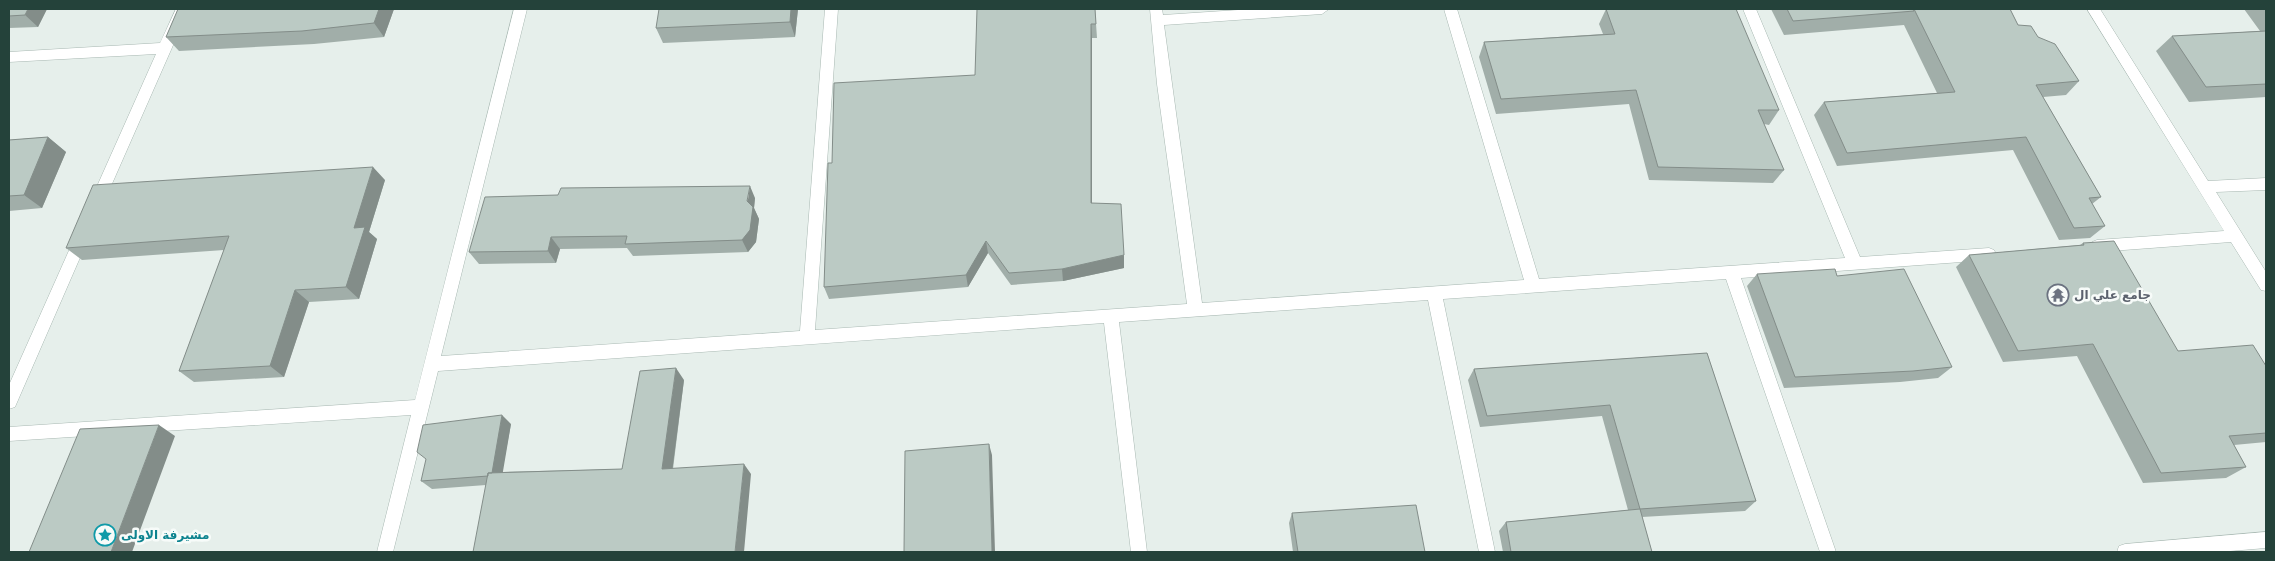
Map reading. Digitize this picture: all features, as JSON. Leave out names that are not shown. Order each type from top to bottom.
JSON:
[{"type":"street","points":[[9,402],[182,9]]},
{"type":"street","points":[[385,552],[520,9]]},
{"type":"street","points":[[806,338],[831,9]]},
{"type":"street","points":[[1195,310],[1164,84],[1157,14],[1322,9]]},
{"type":"street","points":[[1450,9],[1533,286]]},
{"type":"street","points":[[1749,9],[1855,263]]},
{"type":"street","points":[[2093,9],[2266,285]]},
{"type":"street","points":[[9,56],[165,48]]},
{"type":"street","points":[[2205,187],[2266,184]]},
{"type":"street","points":[[2080,247],[2236,236]]},
{"type":"street","points":[[432,364],[2001,253]]},
{"type":"street","points":[[1731,272],[1828,552]]},
{"type":"street","points":[[1434,293],[1487,552]]},
{"type":"street","points":[[1112,316],[1139,552]]},
{"type":"street","points":[[9,434],[421,407]]},
{"type":"street","points":[[2124,552],[2266,540]]},
{"type":"building","points":[[9,9],[28,9],[25,15],[9,16]]},
{"type":"building","points":[[178,9],[379,9],[374,23],[302,31],[166,37]]},
{"type":"building","points":[[659,9],[791,9],[790,22],[656,28]]},
{"type":"building","points":[[977,9],[1095,9],[1096,24],[1091,24],[1091,203],[1121,204],[1124,255],[1062,269],[1009,273],[986,241],[966,275],[824,287],[828,163],[832,163],[834,83],[975,75]]},
{"type":"building","points":[[1606,9],[1736,9],[1779,110],[1758,110],[1784,170],[1658,167],[1636,90],[1501,99],[1484,42],[1615,34]]},
{"type":"building","points":[[1787,9],[1913,9],[1914,11],[1793,21]]},
{"type":"building","points":[[1914,9],[2010,9],[2018,25],[2031,26],[2038,37],[2055,44],[2079,81],[2036,85],[2101,197],[2089,198],[2105,226],[2074,228],[2026,137],[1847,153],[1824,102],[1955,92]]},
{"type":"building","points":[[2266,31],[2266,84],[2206,87],[2172,36]]},
{"type":"building","points":[[48,137],[24,195],[9,196],[9,140]]},
{"type":"building","points":[[373,167],[354,228],[365,227],[346,287],[295,290],[270,366],[179,371],[229,236],[66,248],[93,185]]},
{"type":"building","points":[[750,186],[747,201],[753,207],[750,230],[742,240],[625,244],[627,236],[551,237],[548,251],[469,252],[485,197],[558,195],[561,188]]},
{"type":"building","points":[[2114,241],[2178,351],[2253,345],[2266,366],[2266,433],[2229,436],[2246,467],[2161,473],[2093,344],[2018,351],[1969,255]]},
{"type":"building","points":[[1835,269],[1837,276],[1904,269],[1952,367],[1913,371],[1795,377],[1757,274]]},
{"type":"building","points":[[1707,353],[1756,501],[1640,509],[1610,405],[1487,416],[1474,369]]},
{"type":"building","points":[[676,368],[662,469],[744,464],[735,552],[473,552],[488,473],[622,469],[640,371]]},
{"type":"building","points":[[502,415],[492,473],[488,473],[488,476],[421,481],[426,459],[417,452],[423,425]]},
{"type":"building","points":[[159,425],[111,552],[29,552],[80,429]]},
{"type":"building","points":[[989,444],[992,552],[904,552],[905,451]]},
{"type":"building","points":[[1416,505],[1425,552],[1298,552],[1292,513]]},
{"type":"building","points":[[1640,509],[1652,552],[1511,552],[1506,522]]},
{"type":"place","name":"جامع علي ال","points":[[2058,295]]},
{"type":"place","name":"مشيرفة الاولى","points":[[105,535]]}]
